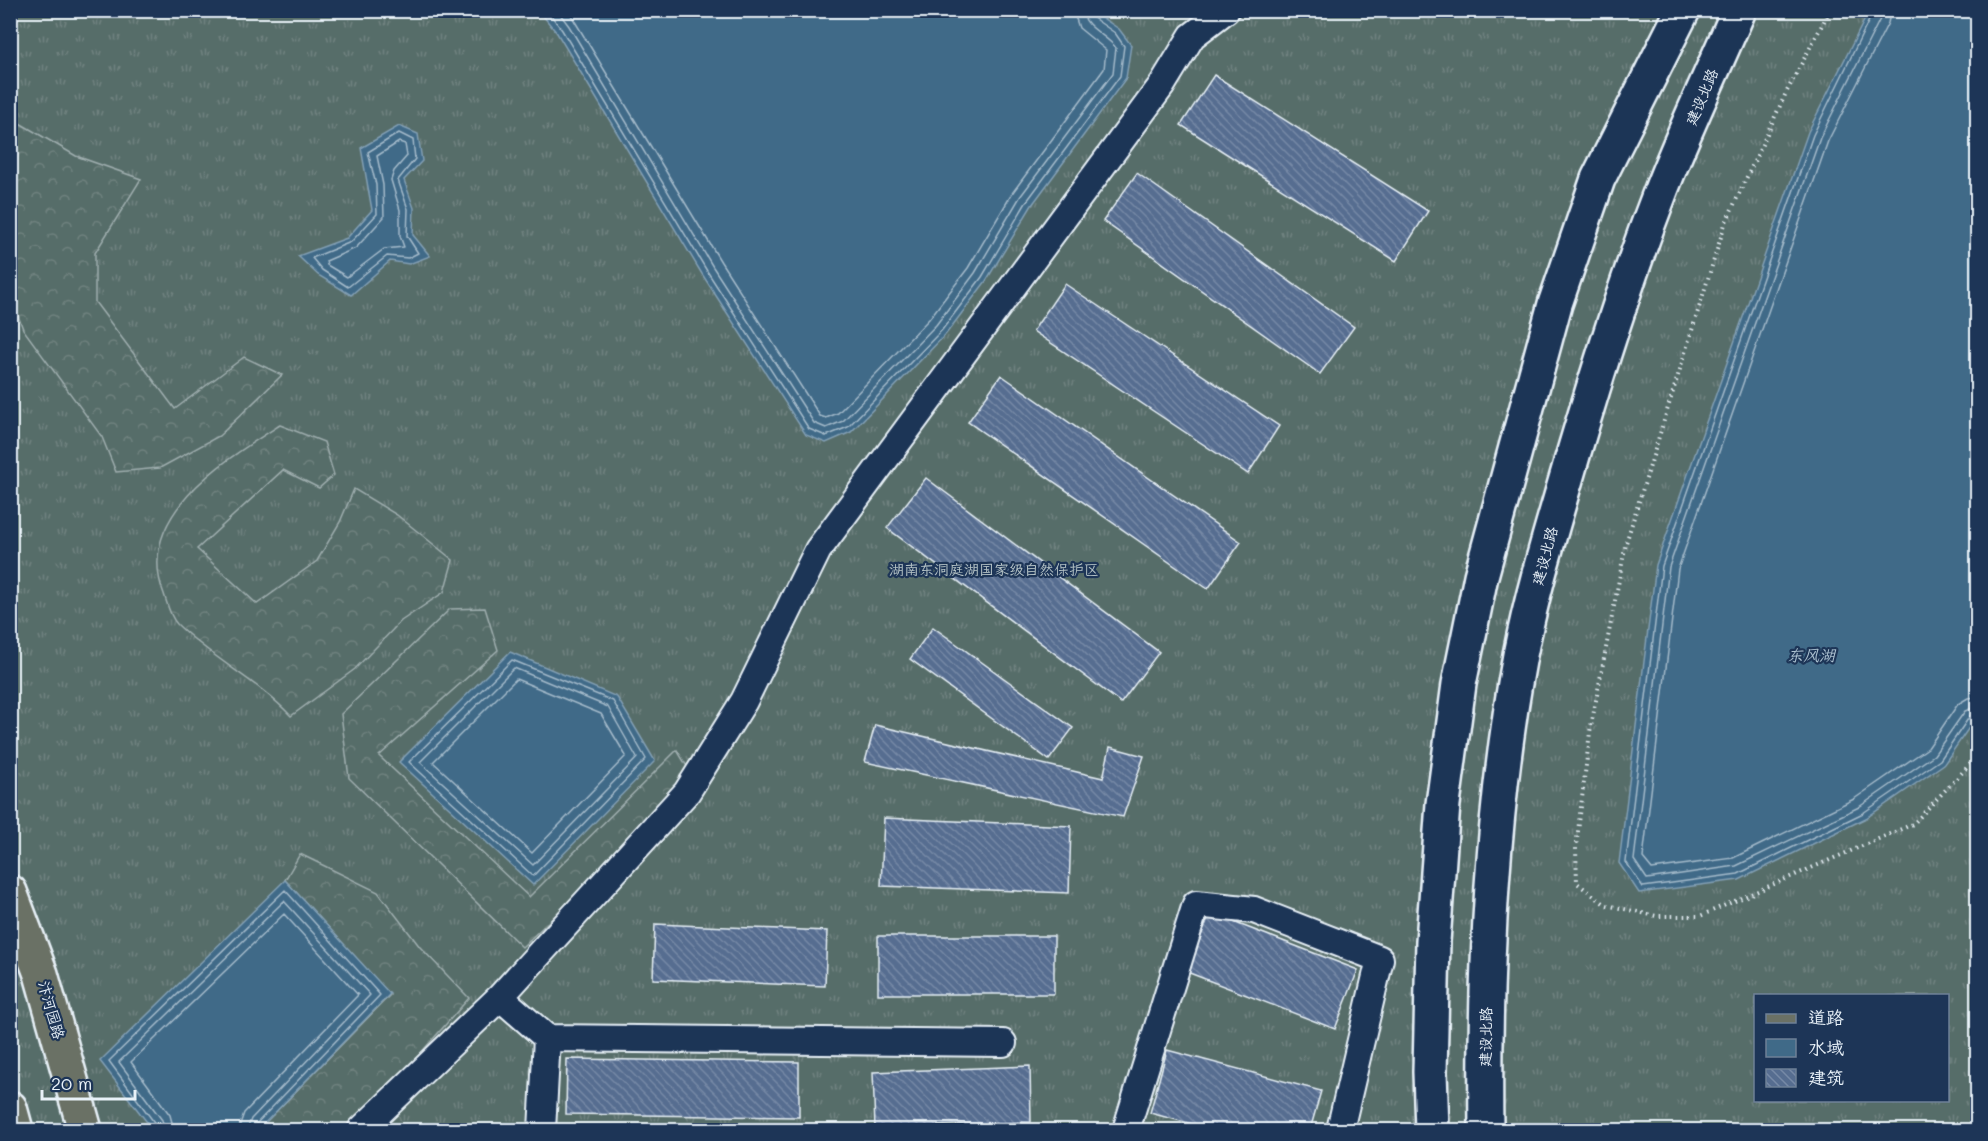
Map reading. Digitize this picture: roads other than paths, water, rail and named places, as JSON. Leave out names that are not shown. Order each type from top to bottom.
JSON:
[{"type":"main road","points":[[1432,1131],[1430,1072],[1433,941],[1443,804],[1459,684],[1481,576],[1555,304],[1598,179],[1683,10]]},
{"type":"main road","name":"建设北路","points":[[1486,1131],[1485,1054],[1490,906],[1501,780],[1520,653],[1544,554],[1593,386],[1658,197],[1739,10]]},
{"type":"main road","name":"汴河园路","points":[[10,892],[41,974],[85,1131]]},
{"type":"main road","points":[[10,1107],[16,1131]]},
{"type":"street","points":[[361,1131],[500,997],[687,792],[744,701],[818,550],[1162,85],[1192,36],[1226,10]]},
{"type":"street","points":[[1126,1131],[1196,904],[1254,910],[1380,959],[1340,1131]]},
{"type":"street","points":[[500,997],[547,1038],[1003,1043]]},
{"type":"street","points":[[542,1131],[547,1038]]},
{"type":"water","points":[[539,11],[1092,11],[1119,29],[1131,45],[1126,78],[1032,205],[986,281],[946,334],[851,432],[826,443],[806,435],[702,274],[557,33]]},
{"type":"water","name":"东风湖","points":[[1869,11],[1977,11],[1977,716],[1944,764],[1866,818],[1739,880],[1639,893],[1619,863],[1656,565],[1808,132]]},
{"type":"water","points":[[399,126],[418,134],[422,161],[404,180],[414,208],[413,235],[430,256],[409,264],[390,261],[351,295],[318,275],[298,256],[347,238],[372,210],[361,148]]},
{"type":"water","points":[[510,652],[617,697],[655,761],[533,885],[399,762]]},
{"type":"water","points":[[285,880],[390,994],[258,1130],[153,1130],[100,1061]]},
{"type":"park label","name":"湖南东洞庭湖国家级自然保护区","points":[[994,570]]}]
